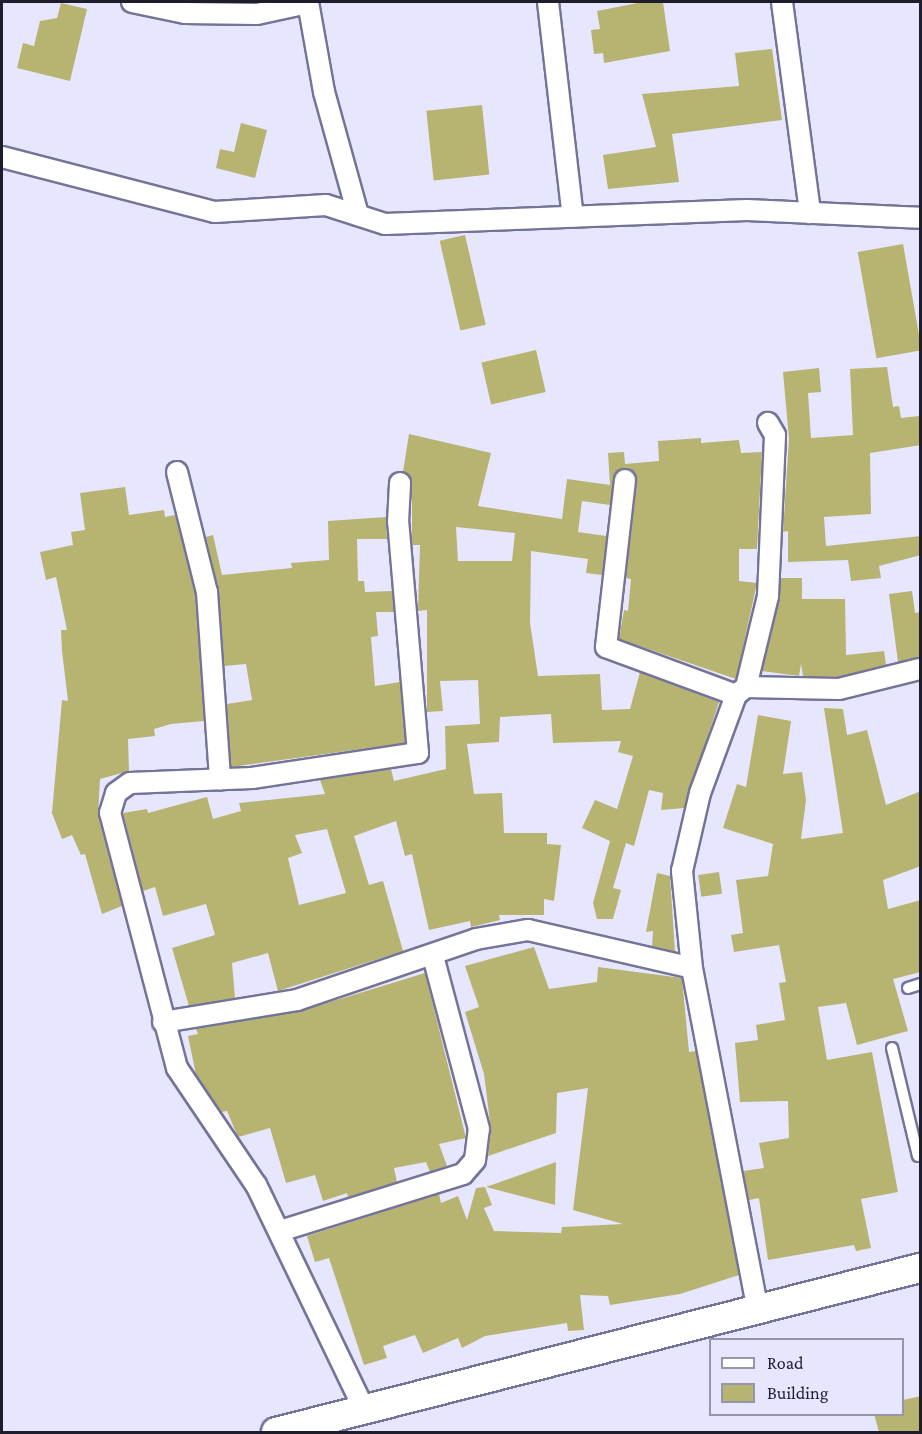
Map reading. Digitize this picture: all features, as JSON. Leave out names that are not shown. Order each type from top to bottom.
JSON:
[{"type":"street","points":[[132,2],[185,13],[257,14],[308,2],[324,92],[358,215]]},
{"type":"street","points":[[548,2],[573,217]]},
{"type":"street","points":[[782,2],[810,213]]},
{"type":"street","points":[[2,157],[215,212],[326,205],[385,224],[573,217],[810,213],[921,218]]},
{"type":"street","points":[[758,1311],[692,968],[682,871],[700,793],[741,691],[768,596],[775,435],[768,423]]},
{"type":"street","points":[[177,472],[207,592],[220,780]]},
{"type":"street","points":[[625,480],[606,647],[741,691],[839,689],[921,669]]},
{"type":"street","points":[[364,1409],[256,1185],[177,1068],[163,1022],[111,803],[130,783],[220,780],[418,753],[398,522],[400,483]]},
{"type":"street","points":[[163,1022],[297,1000],[434,956],[476,939],[528,930],[692,968]]},
{"type":"street","points":[[280,1231],[463,1174],[476,1160],[479,1129],[434,956]]},
{"type":"street","points":[[286,1431],[364,1409],[921,1268]]},
{"type":"lane","points":[[908,988],[921,984]]},
{"type":"lane","points":[[892,1048],[920,1159]]},
{"type":"building","points":[[643,2],[663,2],[670,51],[604,63],[603,53],[594,54],[591,30],[600,29],[597,11]]},
{"type":"building","points":[[61,3],[87,9],[70,81],[17,68],[23,43],[34,46],[40,21],[57,18]]},
{"type":"building","points":[[772,49],[782,120],[672,134],[679,182],[608,189],[603,155],[656,147],[642,94],[739,86],[735,53]]},
{"type":"building","points":[[482,105],[489,175],[434,180],[426,111]]},
{"type":"building","points":[[241,123],[267,130],[255,178],[216,168],[220,149],[234,152]]},
{"type":"building","points":[[465,235],[486,325],[460,330],[440,241]]},
{"type":"building","points":[[903,244],[920,351],[876,358],[858,252]]},
{"type":"building","points":[[536,350],[546,392],[491,404],[481,363]]},
{"type":"building","points":[[887,367],[893,407],[899,406],[901,418],[919,416],[921,445],[870,453],[871,514],[824,517],[826,546],[921,536],[921,555],[879,566],[881,578],[851,581],[848,560],[788,562],[788,531],[783,532],[789,439],[783,372],[819,368],[821,392],[808,393],[811,438],[853,435],[850,369]]},
{"type":"building","points":[[409,434],[491,453],[478,506],[562,519],[567,479],[610,485],[608,453],[624,452],[625,464],[659,461],[658,441],[701,438],[701,443],[739,440],[741,453],[762,452],[757,549],[739,549],[739,581],[757,583],[736,679],[619,639],[624,610],[628,611],[631,579],[626,578],[637,481],[632,470],[620,469],[610,505],[582,501],[578,532],[606,536],[608,527],[602,575],[586,573],[588,559],[531,551],[530,623],[538,676],[600,674],[602,710],[630,709],[640,672],[719,702],[684,808],[661,810],[663,793],[649,790],[634,846],[626,843],[613,888],[621,890],[613,919],[597,919],[593,903],[610,841],[582,828],[595,800],[617,809],[633,756],[618,752],[621,741],[553,743],[551,714],[500,717],[499,742],[467,744],[474,794],[502,793],[504,833],[547,833],[547,844],[561,845],[554,901],[544,899],[544,915],[499,915],[500,920],[471,927],[470,921],[429,930],[412,854],[405,856],[396,821],[354,836],[369,885],[383,881],[403,951],[278,991],[268,953],[232,963],[235,998],[189,1006],[172,948],[215,935],[206,904],[163,916],[155,887],[143,891],[123,813],[147,809],[148,813],[207,797],[213,819],[241,811],[239,803],[325,794],[320,780],[391,769],[394,781],[446,769],[445,726],[480,724],[478,680],[440,681],[443,711],[427,712],[427,610],[418,611],[420,545],[412,545],[412,483],[403,472]],"holes":[[[456,527],[515,533],[512,561],[458,561]],[[327,829],[346,893],[299,905],[288,858],[302,853],[295,835]]]},
{"type":"building","points":[[125,487],[129,515],[164,510],[165,517],[175,515],[195,594],[204,721],[171,724],[154,729],[155,736],[128,739],[129,771],[100,779],[98,816],[122,906],[102,914],[85,854],[81,855],[72,835],[62,839],[52,813],[62,700],[68,701],[61,630],[67,630],[56,577],[46,580],[40,552],[73,545],[71,532],[85,530],[80,493]]},
{"type":"building","points":[[386,517],[387,539],[357,539],[358,581],[364,581],[365,592],[392,591],[394,612],[376,612],[378,636],[371,637],[375,686],[400,682],[405,743],[231,767],[227,704],[252,700],[246,664],[224,666],[219,591],[206,537],[213,535],[222,575],[292,568],[291,563],[329,560],[328,521]]},
{"type":"building","points":[[781,578],[802,578],[802,599],[845,599],[846,655],[884,651],[886,665],[838,677],[803,676],[801,664],[799,676],[762,671]]},
{"type":"building","points":[[912,591],[915,613],[921,612],[921,657],[898,662],[889,594]]},
{"type":"building","points":[[824,708],[843,709],[847,735],[867,730],[886,805],[921,791],[921,866],[883,880],[888,909],[921,900],[921,972],[893,979],[908,1031],[857,1045],[846,1003],[818,1007],[827,1060],[872,1052],[898,1192],[861,1199],[871,1248],[856,1251],[854,1245],[768,1260],[759,1198],[749,1200],[743,1171],[764,1168],[759,1143],[789,1138],[788,1101],[740,1102],[735,1043],[758,1040],[756,1025],[785,1020],[779,983],[786,982],[779,945],[734,952],[731,935],[743,933],[736,880],[768,876],[773,844],[723,828],[737,784],[746,787],[758,715],[791,721],[783,774],[802,772],[806,800],[801,839],[843,833]]},
{"type":"building","points":[[719,872],[722,894],[701,897],[698,875]]},
{"type":"building","points":[[657,873],[670,876],[675,952],[652,946],[653,931],[646,932]]},
{"type":"building","points":[[534,947],[549,989],[597,982],[598,967],[682,978],[689,1052],[696,1051],[739,1275],[680,1294],[610,1305],[608,1296],[580,1295],[584,1330],[568,1331],[567,1323],[485,1336],[462,1348],[458,1338],[423,1353],[415,1335],[383,1346],[387,1358],[364,1365],[329,1258],[315,1262],[307,1236],[439,1194],[441,1203],[458,1196],[467,1220],[476,1188],[485,1187],[492,1205],[484,1208],[494,1231],[561,1233],[562,1227],[623,1224],[573,1210],[588,1088],[557,1093],[556,1133],[488,1156],[491,1130],[484,1074],[465,1012],[479,1007],[465,966]]},
{"type":"building","points":[[425,973],[466,1138],[439,1144],[447,1166],[430,1172],[426,1162],[394,1168],[397,1182],[348,1197],[347,1193],[323,1201],[315,1175],[286,1183],[270,1128],[238,1137],[227,1111],[221,1112],[196,1075],[188,1036],[198,1034],[196,1029],[301,1011]]},
{"type":"building","points":[[556,1162],[555,1205],[486,1187]]},
{"type":"building","points":[[921,1396],[921,1432],[879,1432],[875,1416],[904,1416],[904,1400]]}]
